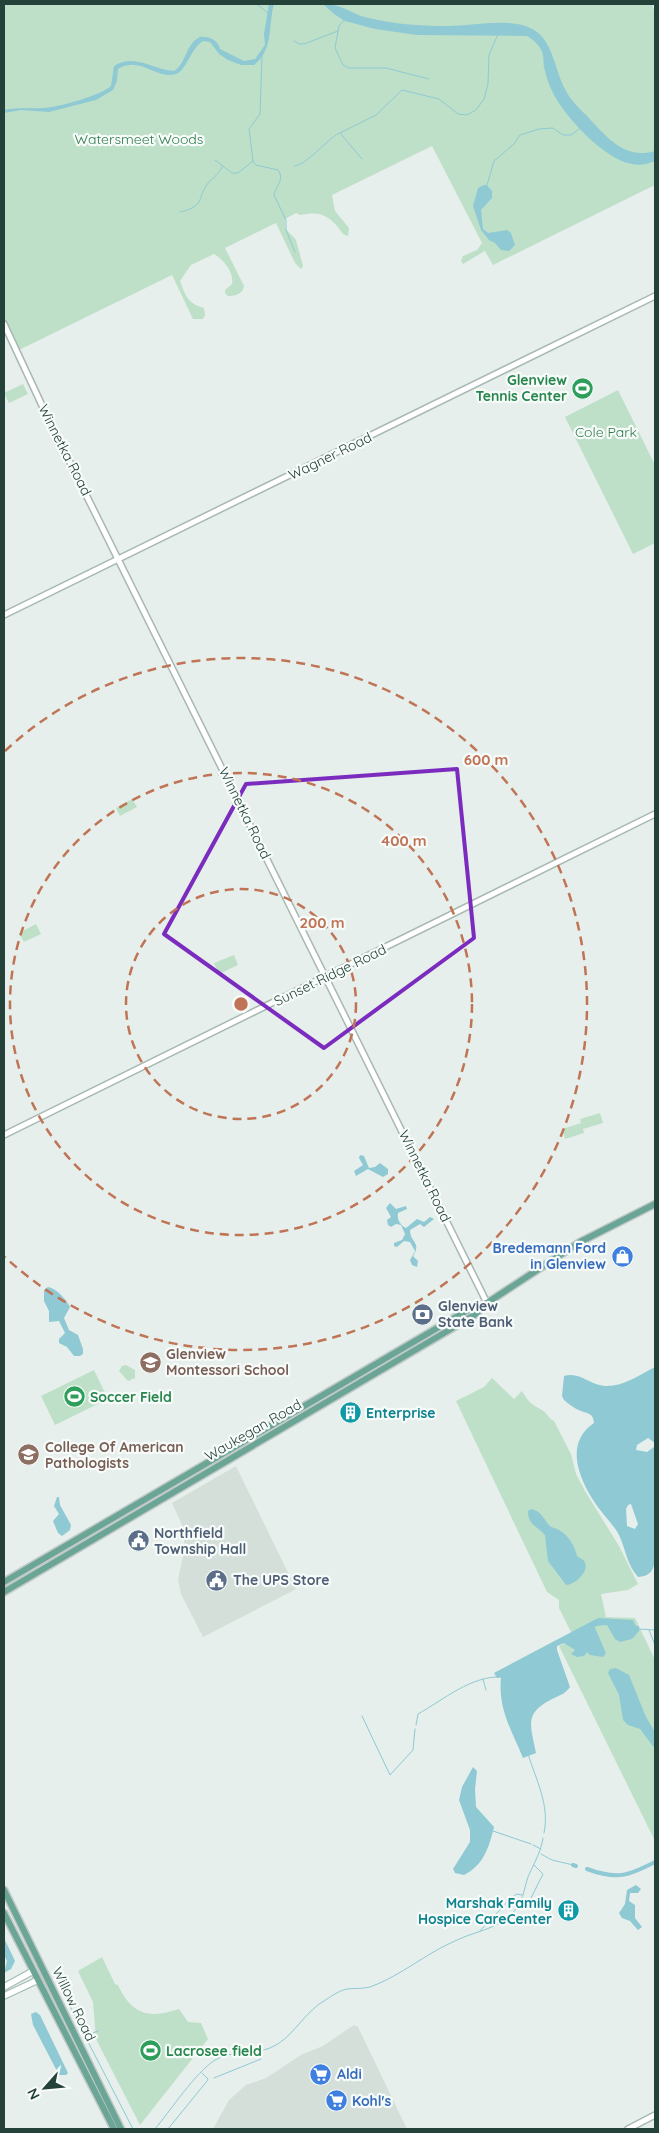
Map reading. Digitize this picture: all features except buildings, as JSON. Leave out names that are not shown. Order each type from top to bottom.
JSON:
[{"type":"main road","name":"Waukegan Road","points":[[4,1582],[449,1330],[476,1314],[487,1303],[580,1242],[655,1204]]},
{"type":"main road","name":"Waukegan Road","points":[[4,1592],[237,1450]]},
{"type":"main road","name":"Willow Road","points":[[4,1890],[121,2129]]},
{"type":"main road","name":"Willow Road","points":[[4,1913],[114,2129]]},
{"type":"main road","points":[[4,1987],[42,1968]]},
{"type":"main road","points":[[4,1996],[46,1976]]},
{"type":"street","name":"Wagner Road","points":[[4,615],[655,296]]},
{"type":"street","name":"Winnetka Road","points":[[4,324],[487,1303]]},
{"type":"street","name":"Sunset Ridge Road","points":[[4,1135],[655,814]]},
{"type":"street","points":[[628,2129],[655,2115]]},
{"type":"highlighted area","points":[[457,769],[474,938],[324,1048],[164,934],[246,784]]},
{"type":"shaded area","points":[[236,1466],[296,1589],[203,1637],[181,1594],[178,1579],[185,1548],[182,1525],[172,1503]]},
{"type":"shaded area","points":[[354,2025],[358,2027],[407,2129],[213,2129],[229,2100],[246,2085],[266,2078],[301,2055],[323,2046]]},
{"type":"green space","name":"Watersmeet Woods","points":[[7,4],[652,4],[655,13],[655,185],[493,265],[485,251],[463,264],[461,261],[463,256],[477,250],[482,243],[432,146],[332,195],[335,211],[349,228],[348,236],[333,221],[320,214],[300,215],[296,213],[285,219],[285,228],[296,240],[303,266],[301,269],[295,263],[276,223],[225,248],[244,286],[238,294],[228,296],[225,293],[225,290],[232,284],[230,271],[225,263],[214,254],[191,265],[180,281],[188,298],[194,304],[204,308],[205,315],[203,319],[193,319],[172,275],[19,350],[4,318],[4,7]]},
{"type":"green space","points":[[23,384],[28,394],[9,403],[4,393]]},
{"type":"green space","name":"Cole Park","points":[[618,390],[655,465],[655,543],[633,554],[565,417]]},
{"type":"green space","points":[[132,799],[137,807],[120,816],[116,808]]},
{"type":"green space","points":[[36,924],[41,934],[24,942],[19,933]]},
{"type":"green space","points":[[234,955],[238,965],[219,974],[214,963]]},
{"type":"green space","points":[[600,1113],[603,1123],[583,1129],[584,1133],[565,1139],[562,1129],[581,1123],[580,1119]]},
{"type":"green space","points":[[126,1365],[135,1370],[135,1378],[128,1381],[119,1371],[122,1366]]},
{"type":"green space","name":"Soccer Field","points":[[94,1370],[108,1399],[55,1425],[41,1396]]},
{"type":"green space","points":[[492,1378],[514,1399],[522,1391],[530,1403],[544,1411],[554,1421],[571,1454],[576,1474],[619,1546],[638,1584],[628,1590],[601,1594],[606,1617],[635,1618],[655,1660],[655,1841],[559,1646],[574,1638],[559,1608],[559,1600],[547,1592],[456,1401],[484,1387]]},
{"type":"green space","points":[[102,1957],[115,1984],[118,1985],[129,2003],[142,2012],[150,2014],[159,2014],[179,2009],[188,2022],[201,2023],[208,2039],[140,2125],[96,2039],[93,2002],[78,1971]]},
{"type":"water","points":[[269,4],[274,4],[268,45],[265,52],[254,65],[241,65],[228,60],[219,54],[210,42],[203,41],[195,49],[180,72],[176,74],[162,74],[141,66],[126,65],[118,69],[117,81],[113,90],[96,100],[49,112],[21,110],[4,113],[4,110],[9,109],[59,106],[98,94],[111,86],[114,66],[122,62],[144,63],[174,71],[178,68],[191,44],[200,37],[213,39],[220,49],[244,61],[255,59],[265,45],[264,34]]},
{"type":"water","points":[[323,4],[342,7],[369,18],[397,23],[455,26],[503,23],[525,26],[534,30],[550,49],[565,89],[576,104],[610,140],[626,150],[645,153],[655,151],[655,161],[638,165],[621,161],[610,155],[587,136],[567,114],[553,93],[544,67],[541,50],[527,36],[417,35],[375,29],[345,21]]},
{"type":"water","points":[[487,185],[492,191],[492,198],[481,210],[483,229],[488,233],[507,230],[511,233],[515,245],[509,251],[501,250],[481,230],[473,206],[478,188]]},
{"type":"water","points":[[360,1155],[364,1156],[369,1168],[375,1167],[380,1163],[388,1169],[388,1174],[383,1177],[368,1169],[356,1176],[354,1171],[363,1165],[359,1158]]},
{"type":"water","points":[[390,1203],[396,1209],[406,1206],[407,1209],[398,1213],[398,1218],[399,1222],[406,1228],[417,1219],[424,1222],[430,1217],[434,1219],[424,1227],[420,1224],[410,1230],[416,1245],[415,1251],[410,1242],[404,1241],[397,1247],[394,1246],[394,1243],[402,1240],[405,1234],[401,1225],[396,1224],[391,1227],[388,1225],[387,1220],[391,1217],[386,1208]]},
{"type":"water","points":[[415,1251],[413,1256],[418,1261],[417,1267],[412,1265],[410,1260]]},
{"type":"water","points":[[48,1287],[61,1295],[70,1307],[64,1318],[69,1330],[78,1335],[83,1349],[83,1354],[80,1356],[74,1356],[67,1347],[59,1343],[59,1339],[65,1333],[59,1321],[49,1322],[49,1311],[44,1301],[44,1290]]},
{"type":"water","points":[[655,1367],[655,1443],[655,1561],[650,1573],[638,1577],[629,1562],[619,1535],[587,1490],[578,1466],[577,1454],[579,1443],[584,1432],[594,1423],[593,1417],[572,1406],[562,1396],[564,1376],[575,1375],[600,1385],[612,1386],[625,1383]],"holes":[[[648,1438],[655,1443],[654,1447],[647,1452],[636,1450],[637,1445]],[[631,1504],[638,1524],[635,1529],[627,1526],[626,1509]]]},
{"type":"water","points":[[57,1497],[59,1497],[60,1505],[71,1525],[70,1530],[62,1536],[58,1533],[53,1521],[59,1514],[54,1506]]},
{"type":"water","points":[[531,1509],[540,1513],[550,1526],[565,1535],[573,1545],[577,1556],[584,1561],[586,1565],[584,1573],[574,1583],[566,1585],[548,1561],[545,1535],[534,1525],[528,1516],[528,1511]]},
{"type":"water","points":[[598,1618],[633,1620],[636,1626],[639,1626],[639,1631],[632,1639],[620,1642],[615,1639],[607,1625],[596,1626],[595,1628],[606,1653],[603,1657],[590,1655],[587,1652],[584,1656],[577,1657],[571,1654],[575,1650],[564,1643],[557,1646],[570,1687],[563,1694],[544,1703],[534,1714],[531,1726],[536,1753],[523,1758],[503,1709],[501,1677],[497,1678],[494,1673]]},
{"type":"water","points":[[616,1668],[629,1675],[646,1717],[655,1732],[655,1749],[640,1729],[628,1725],[623,1720],[619,1695],[608,1673],[610,1669]]},
{"type":"water","points":[[473,1767],[477,1771],[476,1807],[494,1827],[485,1855],[471,1871],[464,1875],[455,1873],[453,1869],[470,1842],[470,1830],[459,1800],[462,1787]]},
{"type":"water","points":[[636,1885],[641,1889],[638,1893],[630,1893],[629,1901],[635,1905],[635,1918],[642,1927],[638,1930],[630,1921],[622,1918],[619,1913],[625,1904],[627,1890]]},
{"type":"water","points":[[4,1938],[15,1961],[11,1969],[4,1973],[7,1961],[4,1955]]},
{"type":"water","points":[[36,2012],[40,2015],[68,2073],[66,2075],[59,2075],[33,2025],[31,2014]]},
{"type":"waterway","points":[[257,4],[268,13]]},
{"type":"waterway","points":[[344,20],[339,26],[335,48],[343,65],[349,68],[386,68],[429,79]]},
{"type":"waterway","points":[[294,41],[304,44],[338,31]]},
{"type":"waterway","points":[[362,159],[340,133],[376,115],[402,90],[439,99],[458,114],[467,115],[476,110],[484,99],[488,84],[489,55],[498,34]]},
{"type":"waterway","points":[[262,56],[260,114],[249,129],[253,161],[256,165],[278,170],[280,174],[281,177],[274,195],[286,220],[286,230],[295,252]]},
{"type":"waterway","points":[[487,185],[494,161],[514,144],[520,135],[539,129],[553,128],[563,135],[571,135],[582,127]]},
{"type":"waterway","points":[[294,166],[305,162],[339,133]]},
{"type":"waterway","points":[[215,160],[232,173],[238,173],[253,161]]},
{"type":"waterway","points":[[180,212],[198,204],[205,187],[222,167]]},
{"type":"waterway","points":[[638,1629],[655,1630]]},
{"type":"waterway","points":[[649,1630],[655,1645]]},
{"type":"waterway","points":[[416,1725],[418,1714],[458,1690],[480,1680],[502,1677]]},
{"type":"waterway","points":[[483,1679],[486,1690]]},
{"type":"waterway","points":[[362,1716],[390,1775],[413,1750],[415,1729]]},
{"type":"waterway","points":[[528,1754],[544,1803],[544,1833]]},
{"type":"waterway","points":[[493,1831],[531,1844]]},
{"type":"waterway","points":[[155,2129],[191,2083],[215,2060],[228,2055],[270,2048],[292,2032],[319,2004],[342,1990],[367,1988],[378,1984],[446,1945],[496,1925],[510,1916],[521,1899],[543,1838]]},
{"type":"waterway","points":[[533,1845],[541,1849]]},
{"type":"waterway","points":[[541,1854],[552,1860],[573,1865]]},
{"type":"waterway","points":[[587,1869],[606,1875],[622,1875],[637,1871],[655,1862]]},
{"type":"waterway","points":[[529,1902],[543,1874],[534,1865]]},
{"type":"waterway","points":[[479,1932],[512,1897],[517,1894],[522,1895]]},
{"type":"waterway","points":[[62,1989],[84,2035]]},
{"type":"waterway","points":[[98,2031],[85,2036],[133,2129]]},
{"type":"waterway","points":[[214,2078],[261,2059],[260,2051]]},
{"type":"waterway","points":[[168,2129],[207,2081],[208,2079],[202,2073]]},
{"type":"place","name":"Glenview Tennis Center","points":[[583,388]]},
{"type":"place","name":"Bredemann Ford in Glenview","points":[[622,1256]]},
{"type":"place","name":"Glenview State Bank","points":[[422,1314]]},
{"type":"place","name":"Glenview Montessori School","points":[[150,1362]]},
{"type":"place","name":"Soccer Field","points":[[74,1397]]},
{"type":"place","name":"Enterprise","points":[[350,1413]]},
{"type":"place","name":"College Of American Pathologists","points":[[29,1455]]},
{"type":"place","name":"Northfield Township Hall","points":[[138,1541]]},
{"type":"place","name":"The UPS Store","points":[[217,1580]]},
{"type":"place","name":"Marshak Family Hospice CareCenter","points":[[568,1911]]},
{"type":"place","name":"Lacrosee field","points":[[150,2051]]},
{"type":"place","name":"Aldi","points":[[321,2074]]},
{"type":"place","name":"Kohl's","points":[[336,2101]]}]
